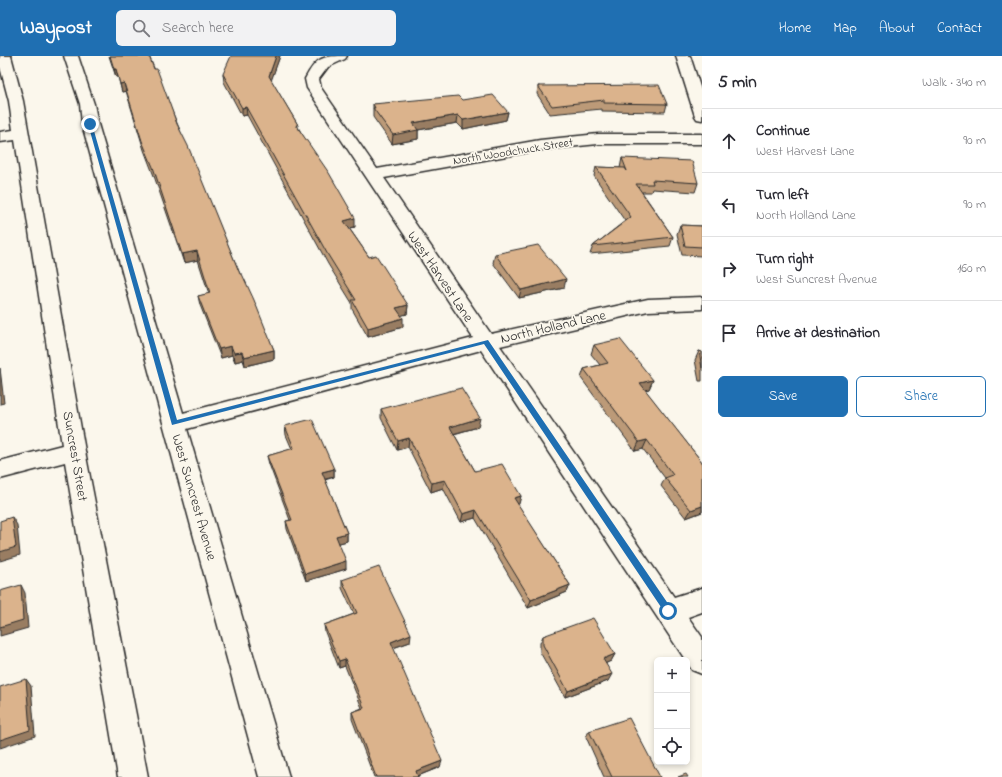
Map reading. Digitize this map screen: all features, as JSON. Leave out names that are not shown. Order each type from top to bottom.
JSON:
[{"type":"street","points":[[4,56],[16,101],[10,135]]},
{"type":"street","name":"West Suncrest Avenue","points":[[71,56],[87,104],[90,124],[274,777]]},
{"type":"street","name":"West Harvest Lane","points":[[340,56],[330,59],[317,69],[312,80],[314,88],[702,661]]},
{"type":"street","points":[[683,56],[702,116]]},
{"type":"street","name":"Suncrest Street","points":[[10,135],[74,450],[133,777]]},
{"type":"street","name":"North Woodchuck Street","points":[[373,175],[540,145],[598,139],[702,139]]},
{"type":"street","name":"North Holland Lane","points":[[174,424],[486,342],[648,304],[702,303]]},
{"type":"street","points":[[0,470],[74,450]]},
{"type":"street","points":[[668,611],[702,600]]},
{"type":"building","points":[[110,56],[149,56],[154,69],[157,69],[177,124],[188,146],[240,274],[242,274],[254,300],[274,350],[244,357],[242,352],[234,353],[231,346],[219,349],[198,296],[210,293],[197,251],[182,254],[153,167],[142,141],[124,83],[120,84],[116,69],[114,69]]},
{"type":"building","points":[[231,56],[276,56],[269,76],[298,125],[296,125],[329,173],[355,218],[344,221],[369,257],[376,255],[408,305],[396,308],[403,318],[368,328],[352,300],[356,300],[328,255],[246,107],[242,108],[223,74]]},
{"type":"building","points":[[659,85],[667,104],[604,103],[604,100],[552,106],[538,86]]},
{"type":"building","points":[[493,95],[508,112],[463,120],[458,115],[413,123],[418,130],[393,135],[373,108],[375,108],[373,104],[458,96],[462,100]]},
{"type":"building","points":[[622,158],[692,161],[698,183],[652,180],[653,184],[636,184],[673,237],[593,246],[631,217],[596,167],[625,168],[627,171]]},
{"type":"building","points":[[680,225],[702,226],[702,247],[685,246]]},
{"type":"building","points":[[538,245],[566,279],[521,290],[495,254]]},
{"type":"building","points":[[620,339],[653,380],[640,383],[702,462],[702,506],[691,510],[665,478],[673,475],[647,440],[639,442],[584,369],[608,363],[594,345]]},
{"type":"building","points":[[699,351],[702,352],[702,368]]},
{"type":"building","points":[[461,388],[480,418],[450,427],[475,471],[502,464],[521,496],[514,498],[570,585],[531,600],[476,510],[463,514],[445,480],[432,483],[409,438],[398,441],[381,409]]},
{"type":"building","points":[[312,419],[334,469],[322,472],[347,533],[336,536],[346,561],[305,574],[286,521],[292,520],[267,456],[294,448],[285,426]]},
{"type":"building","points":[[12,517],[16,547],[0,552],[0,521]]},
{"type":"building","points":[[379,567],[411,634],[391,642],[442,761],[416,771],[418,777],[376,777],[352,712],[364,708],[345,659],[339,661],[324,625],[357,613],[342,580]]},
{"type":"building","points":[[21,585],[23,620],[0,627],[0,591]]},
{"type":"building","points":[[593,618],[615,654],[603,659],[612,674],[568,691],[543,645],[543,636]]},
{"type":"building","points":[[26,679],[30,730],[0,740],[0,687]]},
{"type":"building","points":[[629,718],[660,777],[612,777],[589,731]]},
{"type":"building","points":[[686,774],[688,777],[678,777]]},
{"type":"route","points":[[90,124],[174,424],[486,342],[668,611]]}]
